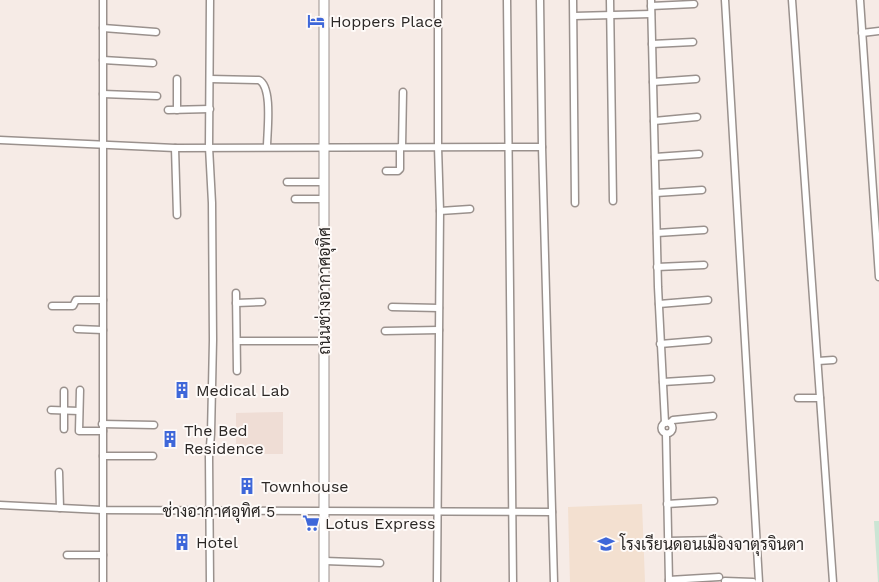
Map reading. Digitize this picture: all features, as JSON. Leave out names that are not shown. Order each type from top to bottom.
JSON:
[{"type":"street","points":[[102,582],[103,0]]},
{"type":"street","points":[[210,0],[209,147],[212,203],[213,340],[209,457],[210,582]]},
{"type":"street","name":"ถนนช่างอากาศอุทิศ","points":[[324,0],[324,582]]},
{"type":"street","points":[[437,582],[440,211],[438,0]]},
{"type":"street","points":[[507,0],[513,582]]},
{"type":"street","points":[[540,0],[542,147],[554,582]]},
{"type":"street","points":[[573,0],[576,203]]},
{"type":"street","points":[[610,0],[613,201]]},
{"type":"street","points":[[725,0],[759,582]]},
{"type":"street","points":[[792,0],[833,582]]},
{"type":"street","points":[[860,0],[877,222],[879,277]]},
{"type":"street","points":[[667,423],[662,382],[658,304],[651,3],[694,4]]},
{"type":"street","points":[[574,16],[651,14]]},
{"type":"street","points":[[103,28],[156,32]]},
{"type":"street","points":[[862,33],[879,31]]},
{"type":"street","points":[[652,44],[693,42]]},
{"type":"street","points":[[103,60],[154,63]]},
{"type":"street","points":[[177,79],[177,110]]},
{"type":"street","points":[[210,79],[259,80],[264,82],[268,92],[267,147]]},
{"type":"street","points":[[653,82],[696,79]]},
{"type":"street","points":[[386,171],[398,171],[400,169],[403,92]]},
{"type":"street","points":[[103,94],[157,96]]},
{"type":"street","points":[[168,110],[210,109]]},
{"type":"street","points":[[654,121],[697,117]]},
{"type":"street","points":[[0,140],[175,148],[542,147]]},
{"type":"street","points":[[175,148],[177,215]]},
{"type":"street","points":[[655,157],[699,154]]},
{"type":"street","points":[[287,182],[324,182]]},
{"type":"street","points":[[656,193],[702,190]]},
{"type":"street","points":[[295,200],[324,199]]},
{"type":"street","points":[[440,211],[470,209]]},
{"type":"street","points":[[657,233],[704,230]]},
{"type":"street","points":[[657,267],[704,265]]},
{"type":"street","points":[[236,293],[237,371]]},
{"type":"street","points":[[52,306],[73,306],[76,300],[103,300]]},
{"type":"street","points":[[658,304],[708,300]]},
{"type":"street","points":[[236,303],[262,302]]},
{"type":"street","points":[[392,307],[439,308]]},
{"type":"street","points":[[77,329],[103,330]]},
{"type":"street","points":[[385,331],[439,330]]},
{"type":"street","points":[[660,344],[708,340]]},
{"type":"street","points":[[237,341],[324,341]]},
{"type":"street","points":[[818,361],[833,360]]},
{"type":"street","points":[[662,382],[712,380]]},
{"type":"street","points":[[80,390],[79,431],[154,425]]},
{"type":"street","points":[[64,391],[64,429]]},
{"type":"street","points":[[798,398],[820,398]]},
{"type":"street","points":[[51,410],[79,411]]},
{"type":"street","points":[[712,416],[673,420],[663,424],[661,430],[666,434],[669,581],[722,579],[753,582]]},
{"type":"street","points":[[102,456],[153,456]]},
{"type":"street","points":[[60,472],[60,508]]},
{"type":"street","points":[[667,504],[714,501]]},
{"type":"street","name":"ช่างอากาศอุทิศ 5","points":[[0,505],[102,510],[552,512]]},
{"type":"street","points":[[668,541],[719,540]]},
{"type":"street","points":[[67,555],[102,555]]},
{"type":"street","points":[[325,561],[380,563]]},
{"type":"shaded area","points":[[283,412],[283,454],[236,454],[236,413]]},
{"type":"shaded area","name":"โรงเรียนดอนเมืองจาตุรจินดา","points":[[642,504],[645,582],[570,582],[568,507]]},
{"type":"green space","points":[[874,521],[879,521],[879,582],[878,582]]},
{"type":"place","name":"Hoppers Place","points":[[316,21]]},
{"type":"place","name":"Medical Lab","points":[[182,390]]},
{"type":"place","name":"The Bed Residence","points":[[170,439]]},
{"type":"place","name":"Townhouse","points":[[247,486]]},
{"type":"place","name":"Lotus Express","points":[[311,523]]},
{"type":"place","name":"Hotel","points":[[182,542]]},
{"type":"place","name":"โรงเรียนดอนเมืองจาตุรจินดา","points":[[606,544]]}]
